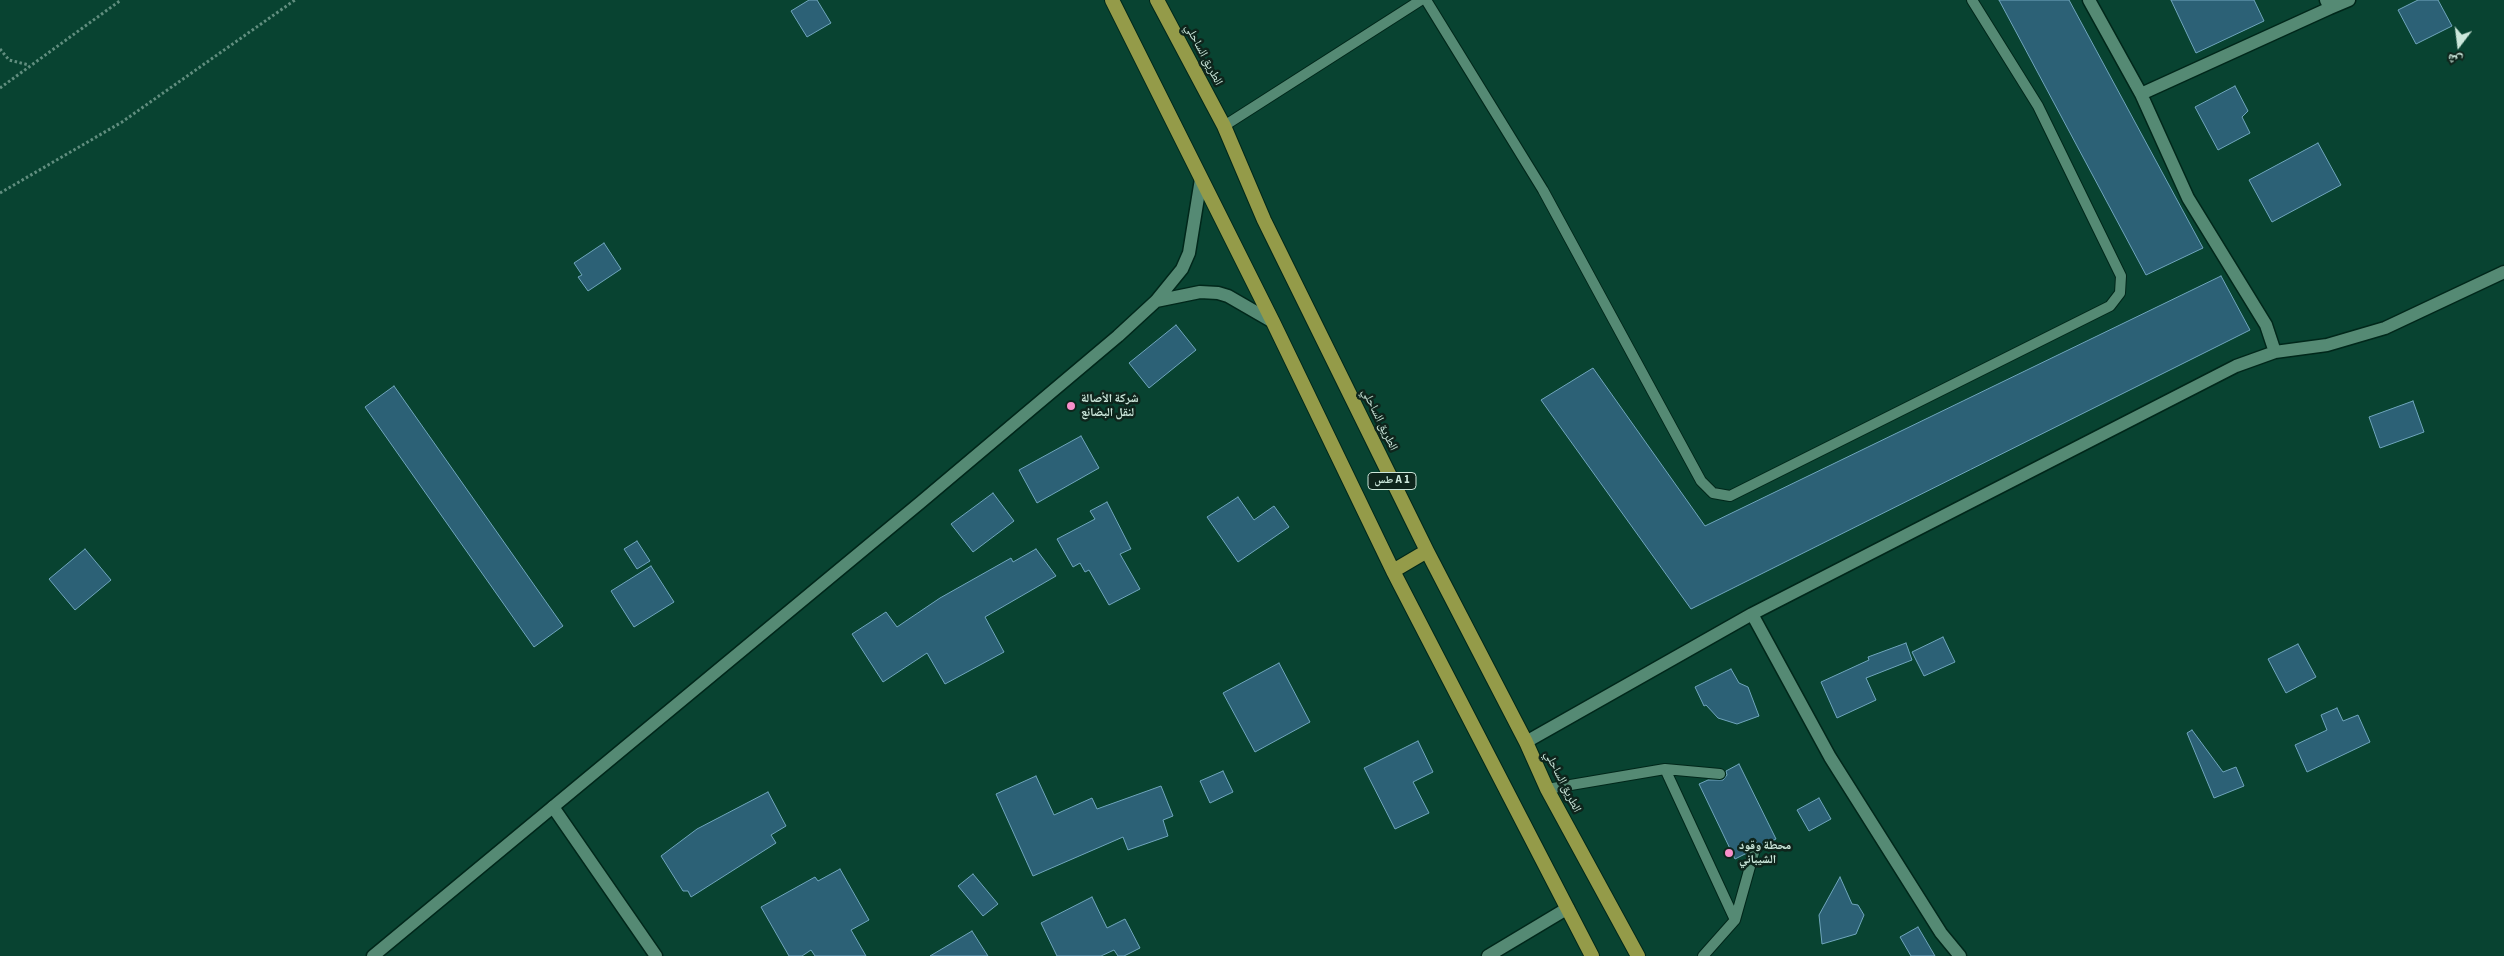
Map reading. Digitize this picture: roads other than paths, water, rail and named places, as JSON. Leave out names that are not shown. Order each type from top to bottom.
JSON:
[{"type":"highway","name":"طس A 1","points":[[1112,0],[1273,322],[1393,571],[1592,956]]},
{"type":"highway","name":"الطريق الساحلي","points":[[1157,0],[1224,126],[1264,220],[1427,551],[1526,742],[1547,789],[1638,956]]},
{"type":"highway","points":[[1393,571],[1427,551]]},
{"type":"street","points":[[2089,0],[2141,94],[2188,198],[2266,325],[2275,352]]},
{"type":"street","points":[[2141,94],[2328,4],[2349,0]]},
{"type":"street","points":[[373,956],[1118,336],[1156,301],[1182,269],[1189,253],[1201,179]]},
{"type":"street","points":[[1526,742],[1752,614],[2236,366],[2275,352],[2327,344],[2385,328],[2504,272]]},
{"type":"street","points":[[1156,301],[1200,292],[1218,293],[1228,296],[1273,322]]},
{"type":"street","points":[[1752,614],[1830,757],[1942,933],[1960,956]]},
{"type":"street","points":[[553,807],[656,956]]},
{"type":"street","points":[[1488,956],[1568,908]]},
{"type":"lane","points":[[1224,126],[1421,0]]},
{"type":"lane","points":[[1426,0],[1543,190],[1701,481],[1713,493],[1730,496],[2110,306],[2120,294],[2121,276],[2038,106],[1972,0]]},
{"type":"lane","points":[[1665,769],[1735,920]]},
{"type":"lane","points":[[1547,789],[1665,769],[1720,774]]},
{"type":"lane","points":[[1703,956],[1735,920],[1755,849]]},
{"type":"place","name":"شركة الأصالة لنقل البضائع","points":[[1071,406]]},
{"type":"place","name":"محطة وقود الشيباني","points":[[1729,853]]}]
